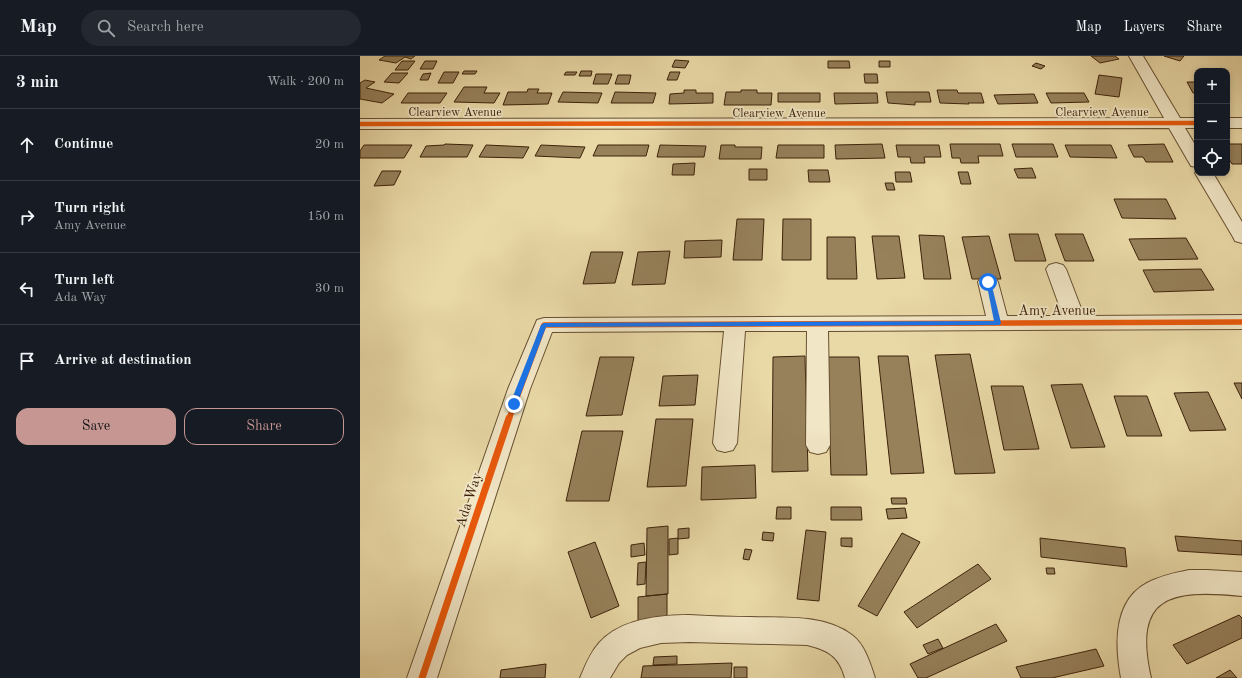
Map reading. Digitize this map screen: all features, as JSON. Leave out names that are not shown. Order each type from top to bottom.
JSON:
[{"type":"street","points":[[1136,56],[1194,157]]},
{"type":"street","name":"Clearview Avenue","points":[[360,124],[1194,123]]},
{"type":"street","points":[[1230,123],[1242,123]]},
{"type":"street","points":[[1206,176],[1242,237]]},
{"type":"street","points":[[1056,269],[1076,323]]},
{"type":"street","points":[[988,282],[998,323]]},
{"type":"street","name":"Amy Avenue","points":[[541,332],[544,325],[1242,322]]},
{"type":"street","points":[[725,443],[735,324]]},
{"type":"street","points":[[817,324],[818,445]]},
{"type":"street","name":"Ada Way","points":[[422,678],[518,389],[541,332]]},
{"type":"street","points":[[1136,678],[1131,650],[1132,623],[1137,610],[1145,600],[1156,591],[1170,585],[1206,582],[1242,584]]},
{"type":"street","points":[[595,678],[600,666],[609,653],[627,639],[651,631],[692,629],[807,632],[824,635],[839,641],[849,652],[857,666],[860,678]]},
{"type":"building","points":[[385,56],[415,56],[411,59],[405,57],[396,63],[379,60]]},
{"type":"building","points":[[1091,56],[1115,56],[1119,59],[1100,63]]},
{"type":"building","points":[[1164,56],[1184,56],[1180,61]]},
{"type":"building","points":[[675,60],[689,61],[685,68],[672,67]]},
{"type":"building","points":[[402,61],[415,61],[408,70],[395,70]]},
{"type":"building","points":[[425,61],[437,61],[433,69],[420,69]]},
{"type":"building","points":[[828,61],[849,61],[850,68],[828,68]]},
{"type":"building","points":[[879,61],[890,61],[890,67],[879,67]]},
{"type":"building","points":[[1036,63],[1045,66],[1041,69],[1032,66]]},
{"type":"building","points":[[464,71],[477,71],[475,74],[462,74]]},
{"type":"building","points":[[581,71],[592,71],[591,76],[579,76]]},
{"type":"building","points":[[444,72],[459,72],[453,83],[438,83]]},
{"type":"building","points":[[566,72],[577,72],[575,75],[564,75]]},
{"type":"building","points":[[670,72],[680,72],[677,80],[667,80]]},
{"type":"building","points":[[392,73],[408,73],[399,83],[384,82]]},
{"type":"building","points":[[431,73],[428,80],[420,80],[423,74]]},
{"type":"building","points":[[596,74],[612,74],[608,84],[593,84]]},
{"type":"building","points":[[864,74],[877,74],[878,83],[865,83]]},
{"type":"building","points":[[618,75],[631,75],[629,84],[615,84]]},
{"type":"building","points":[[1099,75],[1122,78],[1119,97],[1095,94]]},
{"type":"building","points":[[365,80],[375,82],[366,88],[394,94],[382,103],[360,99],[360,83]]},
{"type":"building","points":[[1187,82],[1194,82],[1193,93]]},
{"type":"building","points":[[464,87],[487,87],[484,93],[500,93],[494,103],[454,102]]},
{"type":"building","points":[[528,89],[539,89],[537,93],[552,93],[548,104],[503,105],[508,92],[527,92]]},
{"type":"building","points":[[684,90],[696,90],[696,93],[713,93],[713,103],[669,104],[670,94],[684,93]]},
{"type":"building","points":[[741,90],[757,90],[757,93],[772,93],[771,105],[724,105],[726,92],[741,92]]},
{"type":"building","points":[[937,90],[957,90],[958,93],[981,93],[984,103],[940,103]]},
{"type":"building","points":[[563,92],[602,93],[598,103],[558,102]]},
{"type":"building","points":[[615,92],[656,93],[653,103],[611,103]]},
{"type":"building","points":[[886,92],[929,92],[931,102],[915,102],[915,105],[888,103]]},
{"type":"building","points":[[408,93],[447,93],[440,103],[401,103]]},
{"type":"building","points":[[778,93],[820,93],[820,102],[778,102]]},
{"type":"building","points":[[834,93],[877,93],[878,103],[835,104]]},
{"type":"building","points":[[1046,93],[1084,93],[1089,102],[1051,103]]},
{"type":"building","points":[[1034,94],[1038,103],[998,104],[994,95]]},
{"type":"building","points":[[445,144],[473,145],[467,157],[420,157],[426,146]]},
{"type":"building","points":[[882,144],[885,158],[836,159],[835,145]]},
{"type":"building","points":[[950,144],[1000,144],[1003,156],[978,156],[979,163],[961,163],[960,158],[952,158]]},
{"type":"building","points":[[1012,144],[1053,144],[1058,157],[1016,157]]},
{"type":"building","points":[[1164,144],[1173,162],[1146,162],[1143,157],[1134,157],[1128,145]]},
{"type":"building","points":[[1230,144],[1242,144],[1242,164],[1232,164],[1230,161]]},
{"type":"building","points":[[364,145],[412,145],[404,158],[360,158],[360,151]]},
{"type":"building","points":[[486,145],[529,147],[523,158],[479,157]]},
{"type":"building","points":[[541,145],[585,147],[580,158],[535,156]]},
{"type":"building","points":[[598,145],[649,145],[646,156],[593,156]]},
{"type":"building","points":[[660,145],[706,146],[704,157],[657,157]]},
{"type":"building","points":[[721,145],[735,145],[735,147],[762,147],[761,159],[719,159]]},
{"type":"building","points":[[778,145],[824,145],[824,158],[776,158]]},
{"type":"building","points":[[896,145],[939,145],[941,157],[924,157],[925,163],[911,163],[910,157],[898,157]]},
{"type":"building","points":[[1065,145],[1111,145],[1117,158],[1070,157]]},
{"type":"building","points":[[695,163],[694,175],[672,175],[673,164]]},
{"type":"building","points":[[1032,168],[1036,178],[1018,178],[1014,169]]},
{"type":"building","points":[[749,169],[767,169],[767,180],[749,180]]},
{"type":"building","points":[[808,170],[828,170],[830,182],[809,182]]},
{"type":"building","points":[[382,171],[401,171],[394,185],[374,186]]},
{"type":"building","points":[[895,172],[910,172],[912,182],[896,182]]},
{"type":"building","points":[[958,172],[968,172],[971,184],[961,184]]},
{"type":"building","points":[[885,183],[893,183],[895,190],[887,190]]},
{"type":"building","points":[[1114,199],[1166,199],[1176,219],[1122,218]]},
{"type":"building","points":[[737,219],[764,219],[762,260],[733,260]]},
{"type":"building","points":[[783,219],[811,219],[811,260],[782,260]]},
{"type":"building","points":[[1009,234],[1038,234],[1046,261],[1015,261]]},
{"type":"building","points":[[1055,234],[1083,234],[1094,261],[1065,261]]},
{"type":"building","points":[[919,235],[944,236],[951,279],[924,279]]},
{"type":"building","points":[[872,236],[899,236],[905,278],[877,279]]},
{"type":"building","points":[[989,236],[1001,279],[972,279],[962,237]]},
{"type":"building","points":[[827,237],[855,237],[857,279],[827,279]]},
{"type":"building","points":[[1186,238],[1198,259],[1139,260],[1129,239]]},
{"type":"building","points":[[722,240],[721,257],[684,258],[685,241]]},
{"type":"building","points":[[670,251],[665,284],[632,285],[638,252]]},
{"type":"building","points":[[591,252],[623,252],[615,283],[583,284]]},
{"type":"building","points":[[1201,269],[1214,290],[1154,292],[1143,270]]},
{"type":"building","points":[[970,354],[995,473],[955,474],[935,355]]},
{"type":"building","points":[[805,356],[808,471],[772,472],[773,357]]},
{"type":"building","points":[[878,356],[908,356],[924,473],[891,474]]},
{"type":"building","points":[[600,357],[634,357],[622,415],[586,416]]},
{"type":"building","points":[[827,357],[859,357],[867,475],[831,475]]},
{"type":"building","points":[[698,375],[695,405],[659,406],[663,376]]},
{"type":"building","points":[[1234,383],[1242,383],[1242,399]]},
{"type":"building","points":[[1082,384],[1105,447],[1071,448],[1051,385]]},
{"type":"building","points":[[991,386],[1023,386],[1039,449],[1004,450]]},
{"type":"building","points":[[1208,392],[1226,430],[1190,431],[1174,393]]},
{"type":"building","points":[[1114,396],[1147,396],[1162,436],[1127,436]]},
{"type":"building","points":[[656,419],[693,419],[686,486],[647,487]]},
{"type":"building","points":[[582,431],[623,431],[609,501],[566,501]]},
{"type":"building","points":[[755,465],[756,498],[701,500],[702,467]]},
{"type":"building","points":[[891,498],[906,498],[907,504],[892,504]]},
{"type":"building","points":[[777,507],[791,507],[791,519],[776,519]]},
{"type":"building","points":[[831,507],[861,507],[862,520],[831,520]]},
{"type":"building","points":[[905,508],[907,518],[888,519],[886,509]]},
{"type":"building","points":[[668,526],[668,594],[646,596],[647,528]]},
{"type":"building","points":[[689,528],[689,538],[678,539],[678,529]]},
{"type":"building","points":[[806,530],[826,532],[819,601],[797,599]]},
{"type":"building","points":[[763,532],[774,533],[773,541],[762,540]]},
{"type":"building","points":[[902,533],[920,542],[877,616],[858,606]]},
{"type":"building","points":[[1175,536],[1242,541],[1242,555],[1178,551]]},
{"type":"building","points":[[678,538],[678,554],[669,555],[669,539]]},
{"type":"building","points":[[841,538],[852,538],[852,547],[841,546]]},
{"type":"building","points":[[1040,538],[1125,548],[1127,567],[1041,557]]},
{"type":"building","points":[[595,542],[619,606],[591,618],[568,552]]},
{"type":"building","points":[[644,543],[645,555],[631,557],[631,545]]},
{"type":"building","points":[[745,549],[752,550],[749,560],[743,559]]},
{"type":"building","points":[[646,562],[645,584],[637,585],[638,563]]},
{"type":"building","points":[[978,564],[991,579],[917,628],[904,612]]},
{"type":"building","points":[[1046,568],[1054,568],[1055,574],[1047,574]]},
{"type":"building","points":[[667,594],[667,618],[638,621],[638,597]]},
{"type":"building","points":[[1239,615],[1242,618],[1242,638],[1187,664],[1173,645]]},
{"type":"building","points":[[996,624],[1007,641],[926,678],[918,678],[910,664]]},
{"type":"building","points":[[938,639],[943,648],[928,654],[923,645]]},
{"type":"building","points":[[1096,649],[1104,666],[1052,678],[1021,678],[1016,667]]},
{"type":"building","points":[[677,656],[677,664],[653,665],[654,657]]},
{"type":"building","points":[[732,663],[731,678],[641,678],[643,666]]},
{"type":"building","points":[[546,664],[545,678],[500,678],[501,670]]},
{"type":"building","points":[[734,667],[747,667],[747,678],[734,678]]},
{"type":"building","points":[[1230,670],[1237,678],[1216,678]]},
{"type":"cycle path","points":[[360,124],[1194,123]]},
{"type":"cycle path","points":[[422,678],[519,389],[544,325],[1242,322]]},
{"type":"route","points":[[514,404],[518,389],[544,325],[998,323],[988,282]]}]
